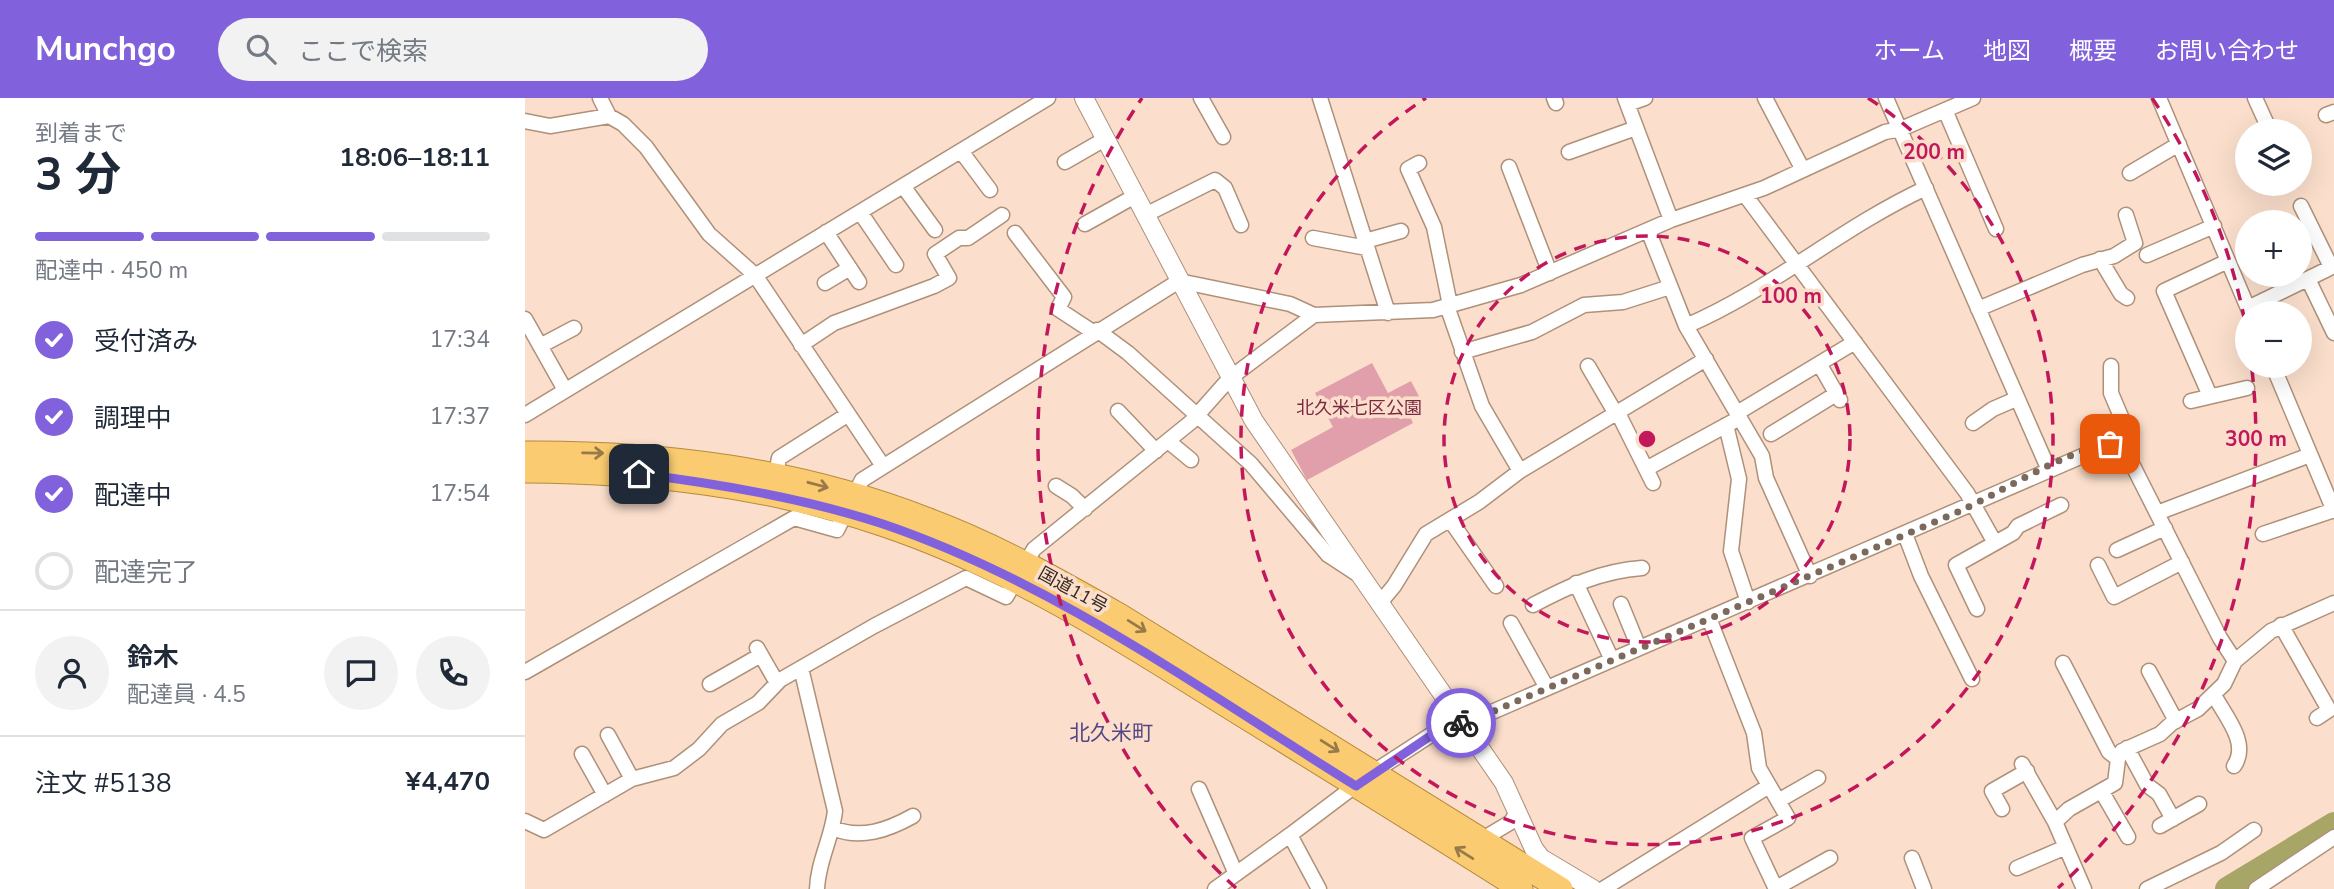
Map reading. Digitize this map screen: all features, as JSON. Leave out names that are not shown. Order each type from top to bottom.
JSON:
[{"type":"highway","name":"国道11号","points":[[525,453],[643,455],[776,474],[849,504]]},
{"type":"highway","name":"国道11号","points":[[525,471],[628,473],[737,487],[926,518],[1020,571],[1121,616],[1364,779],[1521,889]]},
{"type":"highway","name":"国道11号","points":[[1364,779],[1482,840],[1561,889]]},
{"type":"street","points":[[600,98],[609,116],[622,124],[646,147],[709,234],[755,275],[883,466]]},
{"type":"street","points":[[525,415],[1048,98]]},
{"type":"street","points":[[1084,98],[1254,421],[1504,783],[1518,810],[1528,840],[1541,858],[1594,889]]},
{"type":"street","points":[[1201,98],[1223,137]]},
{"type":"street","points":[[1320,98],[1388,313]]},
{"type":"street","points":[[1645,98],[1627,101],[1671,220]]},
{"type":"street","points":[[1765,98],[1803,170]]},
{"type":"street","points":[[1886,98],[2048,468]]},
{"type":"street","points":[[525,672],[794,518],[837,530],[862,480],[1095,331],[1179,281],[1290,304],[1314,315],[1388,313],[1448,306],[1550,273],[1671,220],[1745,195],[1885,132],[1901,129],[1973,98]]},
{"type":"street","points":[[2159,98],[2245,301]]},
{"type":"street","points":[[2255,98],[2262,119]]},
{"type":"street","points":[[1945,110],[1996,229]]},
{"type":"street","points":[[525,121],[550,127],[609,116]]},
{"type":"street","points":[[1569,152],[1636,128]]},
{"type":"street","points":[[1065,162],[1105,139]]},
{"type":"street","points":[[2130,173],[2179,144]]},
{"type":"street","points":[[961,151],[990,190]]},
{"type":"street","points":[[1419,163],[1408,169],[1440,225],[1448,306],[1462,352],[1482,406],[1520,471]]},
{"type":"street","points":[[1509,167],[1550,273]]},
{"type":"street","points":[[1145,215],[1215,180],[1225,188],[1241,225]]},
{"type":"street","points":[[903,186],[935,230]]},
{"type":"street","points":[[1686,326],[1735,304],[1799,265],[1859,223],[1926,188]]},
{"type":"street","points":[[1745,195],[1973,504],[1995,543]]},
{"type":"street","points":[[1085,225],[1135,196]]},
{"type":"street","points":[[2301,206],[2333,267],[2312,277]]},
{"type":"street","points":[[859,212],[896,265]]},
{"type":"street","points":[[801,345],[834,324],[949,278],[935,254],[959,238],[968,238],[1002,215]]},
{"type":"street","points":[[2126,215],[2135,236],[2135,243]]},
{"type":"street","points":[[2135,243],[2143,248],[2150,260],[2214,226]]},
{"type":"street","points":[[1649,230],[1686,326],[1762,456],[1766,478],[1810,576]]},
{"type":"street","points":[[1313,238],[1366,244],[1401,231]]},
{"type":"street","points":[[826,232],[859,282]]},
{"type":"street","points":[[1015,233],[1064,297],[1058,309],[1095,331],[1197,415],[1274,489],[1302,529],[1328,555],[1361,576]]},
{"type":"street","points":[[1978,309],[2080,260],[2115,256],[2135,243]]},
{"type":"street","points":[[2100,259],[2120,294],[2127,298]]},
{"type":"street","points":[[2210,396],[2164,291],[2228,261]]},
{"type":"street","points":[[825,283],[850,268]]},
{"type":"street","points":[[1462,352],[1532,332],[1584,305],[1623,302],[1670,287]]},
{"type":"street","points":[[2267,301],[2293,287]]},
{"type":"street","points":[[2312,287],[2334,333]]},
{"type":"street","points":[[525,821],[544,830],[632,779],[674,768],[699,749],[722,724],[758,703],[776,683],[874,625],[966,579],[1006,597],[1034,549],[1168,441],[1197,415],[1230,378],[1314,315]]},
{"type":"street","points":[[525,319],[565,390]]},
{"type":"street","points":[[540,346],[574,328]]},
{"type":"street","points":[[1646,469],[1726,425],[1855,342]]},
{"type":"street","points":[[1379,604],[1394,586],[1426,534],[1520,471],[1706,359]]},
{"type":"street","points":[[1771,434],[1839,398],[1820,365]]},
{"type":"street","points":[[1588,366],[1653,483]]},
{"type":"street","points":[[2111,366],[2111,393],[2125,426],[2117,446]]},
{"type":"street","points":[[2271,527],[2334,510],[2278,378]]},
{"type":"street","points":[[2191,401],[2247,388]]},
{"type":"street","points":[[1973,423],[1993,409],[2016,399]]},
{"type":"street","points":[[1118,411],[1156,451]]},
{"type":"street","points":[[776,474],[779,458],[847,415]]},
{"type":"street","points":[[1726,425],[1739,479],[1731,551],[1748,602]]},
{"type":"street","points":[[1168,441],[1191,460]]},
{"type":"street","points":[[1215,889],[1364,779],[1460,722],[1547,688],[1810,576],[2102,445],[2117,446],[2128,456],[2220,638],[2235,661]]},
{"type":"street","points":[[2157,513],[2310,455]]},
{"type":"street","points":[[1056,486],[1072,496],[1084,509]]},
{"type":"street","points":[[1976,609],[1956,565],[2013,533],[2018,526],[2061,505]]},
{"type":"street","points":[[1450,520],[1496,586]]},
{"type":"street","points":[[2117,550],[2165,528]]},
{"type":"street","points":[[1905,534],[1921,576],[1972,680]]},
{"type":"street","points":[[2098,565],[2114,597],[2182,562]]},
{"type":"street","points":[[1533,605],[1576,583],[1616,570],[1642,568]]},
{"type":"street","points":[[1576,583],[1612,660]]},
{"type":"street","points":[[2063,663],[2109,752],[2122,754],[2160,734],[2214,695],[2235,661],[2281,625],[2334,603]]},
{"type":"street","points":[[1621,604],[1639,648]]},
{"type":"street","points":[[1709,618],[1755,733],[1759,768],[1788,818],[1752,838],[1776,888],[1830,858]]},
{"type":"street","points":[[1511,623],[1547,688]]},
{"type":"street","points":[[2281,625],[2329,710],[2317,718]]},
{"type":"street","points":[[710,684],[759,652],[776,683]]},
{"type":"street","points":[[801,668],[835,811],[833,828],[819,864],[817,889]]},
{"type":"street","points":[[2149,671],[2176,721]]},
{"type":"street","points":[[2214,695],[2239,741],[2239,758],[2234,765]]},
{"type":"street","points":[[608,735],[632,779]]},
{"type":"street","points":[[582,754],[605,795]]},
{"type":"street","points":[[2055,822],[2069,808],[2115,783],[2122,754]]},
{"type":"street","points":[[2122,754],[2147,785],[2159,794],[2166,822],[2199,804]]},
{"type":"street","points":[[2002,809],[1992,791],[2024,768],[2055,822],[2084,889]]},
{"type":"street","points":[[1778,801],[1818,778]]},
{"type":"street","points":[[1603,889],[1769,786]]},
{"type":"street","points":[[1199,789],[1236,874]]},
{"type":"street","points":[[2102,792],[2128,837]]},
{"type":"street","points":[[1482,840],[1511,822],[1518,810]]},
{"type":"street","points":[[833,828],[845,833],[884,831],[913,816]]},
{"type":"street","points":[[2147,889],[2176,870],[2221,853],[2254,830]]},
{"type":"street","points":[[1290,835],[1319,889]]},
{"type":"street","points":[[2256,889],[2287,871],[2334,837]]},
{"type":"street","points":[[2017,868],[2066,847]]},
{"type":"street","points":[[1912,858],[1924,889]]},
{"type":"green space","name":"北久米七区公園","points":[[1372,363],[1388,393],[1411,381],[1424,406],[1409,414],[1413,423],[1307,480],[1291,450],[1333,427],[1315,393]]},
{"type":"waterway","points":[[2227,889],[2334,824]]},
{"type":"way so far","points":[[1461,723],[1462,725],[1797,582],[1962,510],[2048,468],[2110,444]]},
{"type":"district","name":"北久米町","points":[[1111,733]]},
{"type":"route","points":[[639,474],[737,487],[845,512],[916,536],[972,559],[1015,579],[1111,633],[1356,786],[1407,749],[1457,718],[1461,723]]}]
